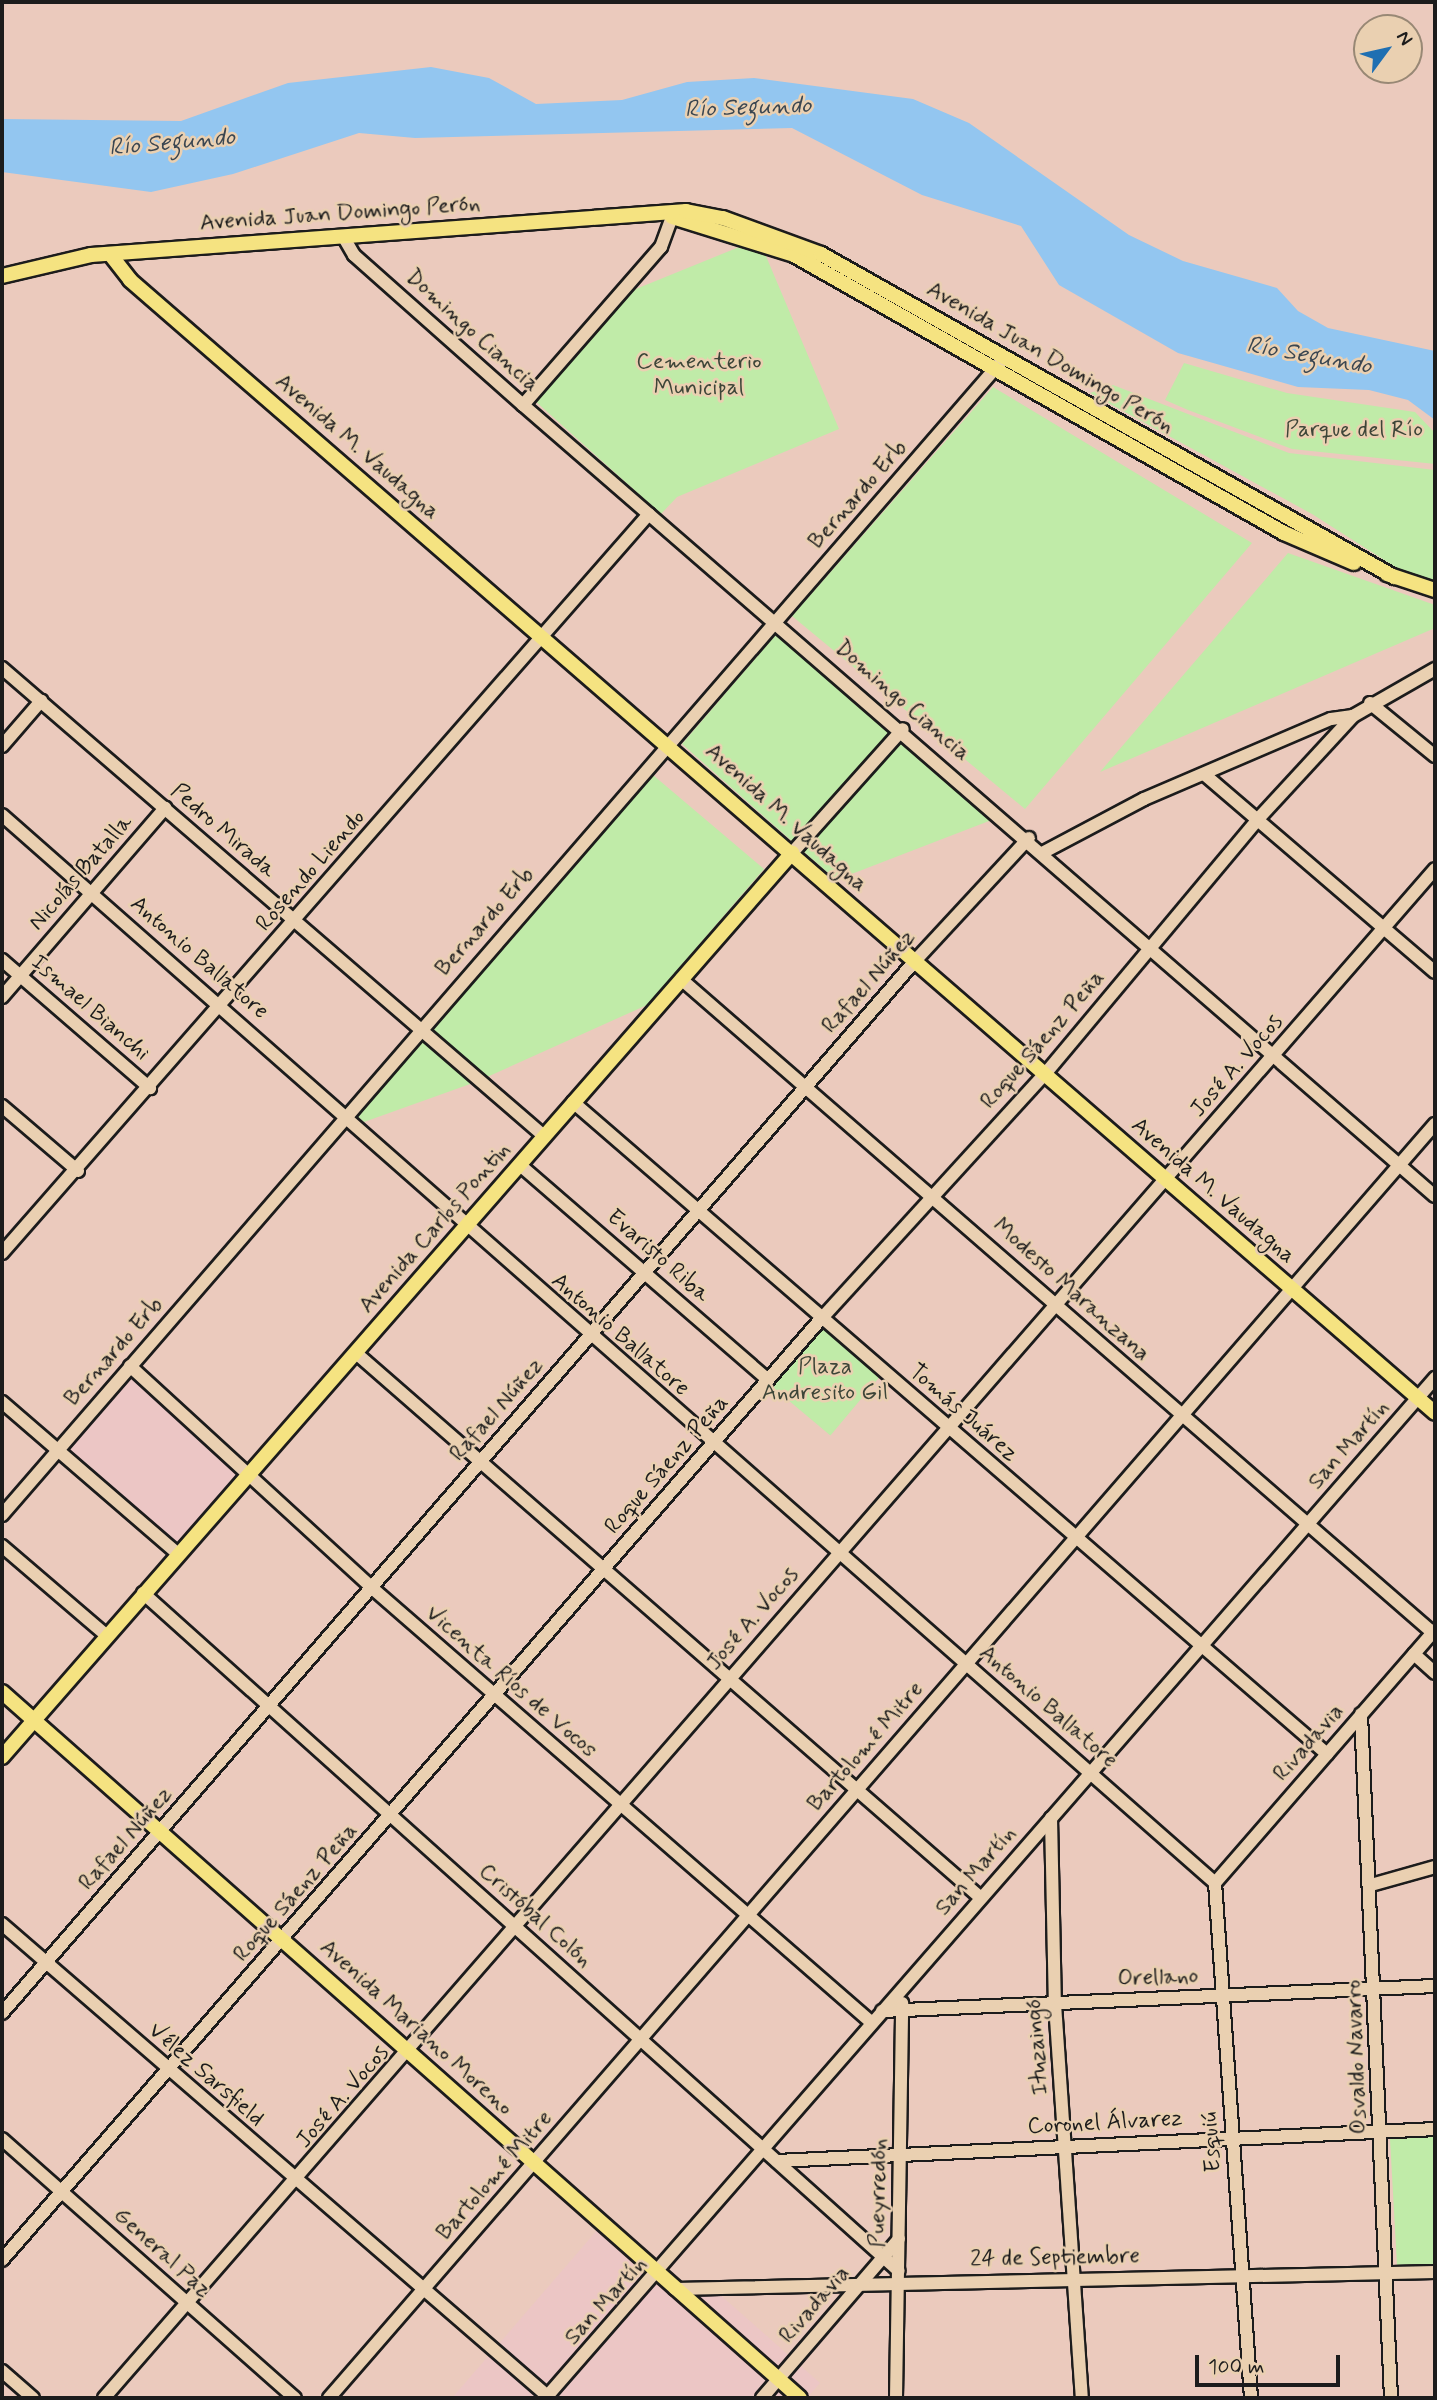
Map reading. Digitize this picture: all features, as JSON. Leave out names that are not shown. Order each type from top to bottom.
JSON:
[{"type":"main road","name":"Avenida Juan Domingo Perón","points":[[6,276],[110,254],[343,236],[672,217],[794,255],[998,365],[1284,533],[1435,590]]},
{"type":"main road","name":"Avenida M. Vaudagna","points":[[110,254],[130,280],[668,744],[1164,1181],[1435,1413]]},
{"type":"main road","name":"Avenida Carlos Pontin","points":[[2,1757],[792,853]]},
{"type":"main road","name":"Avenida Mariano Moreno","points":[[2,1692],[284,1939],[533,2165],[800,2398]]},
{"type":"street","points":[[523,405],[661,247],[672,217]]},
{"type":"street","name":"Domingo Ciancia","points":[[343,236],[354,255],[523,405],[1029,838],[1435,1196]]},
{"type":"street","name":"Bernardo Erb","points":[[2,1515],[998,365]]},
{"type":"street","name":"Rosendo Liendo","points":[[2,1253],[78,1171],[649,514]]},
{"type":"street","name":"Pedro Mirada","points":[[2,668],[544,1136]]},
{"type":"street","name":"Roque Sáenz Peña","points":[[2,2259],[284,1939],[821,1319],[1045,1074],[1259,818],[1353,716],[1370,703],[1435,669]]},
{"type":"street","points":[[2,746],[41,701]]},
{"type":"street","points":[[1370,703],[1435,756]]},
{"type":"street","points":[[1044,852],[1204,774],[1331,719],[1353,716]]},
{"type":"street","name":"Avenida Carlos Pontin","points":[[792,853],[903,729]]},
{"type":"street","points":[[1204,774],[1259,818],[1435,972]]},
{"type":"street","name":"Nicolás Batalla","points":[[2,997],[165,808]]},
{"type":"street","name":"Antonio Ballatore","points":[[2,815],[348,1113],[588,1337],[714,1443],[1215,1883]]},
{"type":"street","name":"Rafael Núñez","points":[[2,2013],[914,962],[1029,838]]},
{"type":"street","name":"José A. Vocos","points":[[104,2398],[186,2302],[297,2182],[946,1426],[1164,1181],[1435,869]]},
{"type":"street","name":"Ismael Bianchi","points":[[2,960],[150,1088]]},
{"type":"street","name":"Modesto Maranzana","points":[[681,979],[807,1085],[1181,1416],[1434,1632]]},
{"type":"street","name":"Tomás Juárez","points":[[573,1102],[1199,1649],[1326,1754]]},
{"type":"street","points":[[2,1106],[78,1171]]},
{"type":"street","name":"Bartolomé Mitre","points":[[329,2398],[1435,1125]]},
{"type":"street","name":"Evaristo Riba","points":[[520,1165],[768,1380]]},
{"type":"street","points":[[355,1353],[981,1898]]},
{"type":"street","name":"Vicenta Ríos de Vocos","points":[[130,1366],[371,1587],[620,1807],[872,2023]]},
{"type":"street","name":"San Martín","points":[[547,2396],[659,2275],[882,2011],[1435,1378]]},
{"type":"street","points":[[2,1402],[178,1554]]},
{"type":"street","points":[[2,1546],[107,1636]]},
{"type":"street","name":"Cristóbal Colón","points":[[143,1593],[884,2257],[900,2276]]},
{"type":"street","name":"Rivadavia","points":[[1215,1883],[1434,1632]]},
{"type":"street","points":[[1414,1654],[1435,1673]]},
{"type":"street","name":"Osvaldo Navarro","points":[[1361,1714],[1382,2131],[1391,2398]]},
{"type":"street","name":"Ituzaingó","points":[[1051,1818],[1055,2004],[1082,2398]]},
{"type":"street","points":[[1371,1885],[1435,1867]]},
{"type":"street","name":"Esquiú","points":[[1215,1883],[1226,1997],[1251,2398]]},
{"type":"street","name":"Vélez Sarsfield","points":[[2,1924],[547,2396]]},
{"type":"street","name":"Orellano","points":[[882,2011],[1435,1986]]},
{"type":"street","name":"Pueyrredón","points":[[897,2398],[902,1988]]},
{"type":"street","name":"Coronel Álvarez","points":[[777,2161],[1435,2129]]},
{"type":"street","name":"General Paz","points":[[2,2138],[295,2398]]},
{"type":"street","name":"Rivadavia","points":[[762,2398],[899,2239]]},
{"type":"street","name":"24 de Septiembre","points":[[675,2289],[861,2284],[900,2276],[1072,2278],[1435,2272]]},
{"type":"street","points":[[2,2371],[33,2398]]},
{"type":"shaded area","points":[[130,1373],[242,1470],[174,1548],[62,1451]]},
{"type":"shaded area","points":[[599,2228],[670,2293],[717,2292],[820,2383],[807,2398],[452,2398]]},
{"type":"green space","name":"Cementerio Municipal","points":[[749,243],[763,249],[839,429],[677,497],[661,514],[534,400],[631,291]]},
{"type":"green space","name":"Parque del Río","points":[[1184,363],[1287,393],[1415,412],[1435,433],[1435,464],[1292,449],[1188,410],[1165,400]]},
{"type":"green space","points":[[1113,385],[1289,453],[1435,470],[1435,582],[1400,570],[1312,514],[1090,393]]},
{"type":"green space","points":[[993,387],[1252,543],[1025,809],[792,616]]},
{"type":"green space","points":[[1288,553],[1435,605],[1435,628],[1100,772]]},
{"type":"green space","points":[[779,631],[1002,816],[836,880],[682,744]]},
{"type":"green space","points":[[653,775],[764,869],[647,1005],[487,1077],[430,1028]]},
{"type":"green space","points":[[421,1037],[473,1083],[364,1122],[355,1114]]},
{"type":"green space","name":"Plaza Andresito Gil","points":[[820,1325],[881,1376],[830,1436],[770,1385]]},
{"type":"green space","points":[[1435,2137],[1435,2264],[1397,2265],[1390,2139]]},
{"type":"water","name":"Río Segundo","points":[[431,67],[489,78],[536,104],[622,100],[687,82],[754,78],[913,99],[969,123],[1129,235],[1183,261],[1277,288],[1298,311],[1328,328],[1435,351],[1435,420],[1408,400],[1369,390],[1298,387],[1178,353],[1059,285],[1021,226],[922,195],[792,128],[415,138],[359,133],[233,174],[151,192],[2,172],[2,119],[181,121],[288,83]]}]
